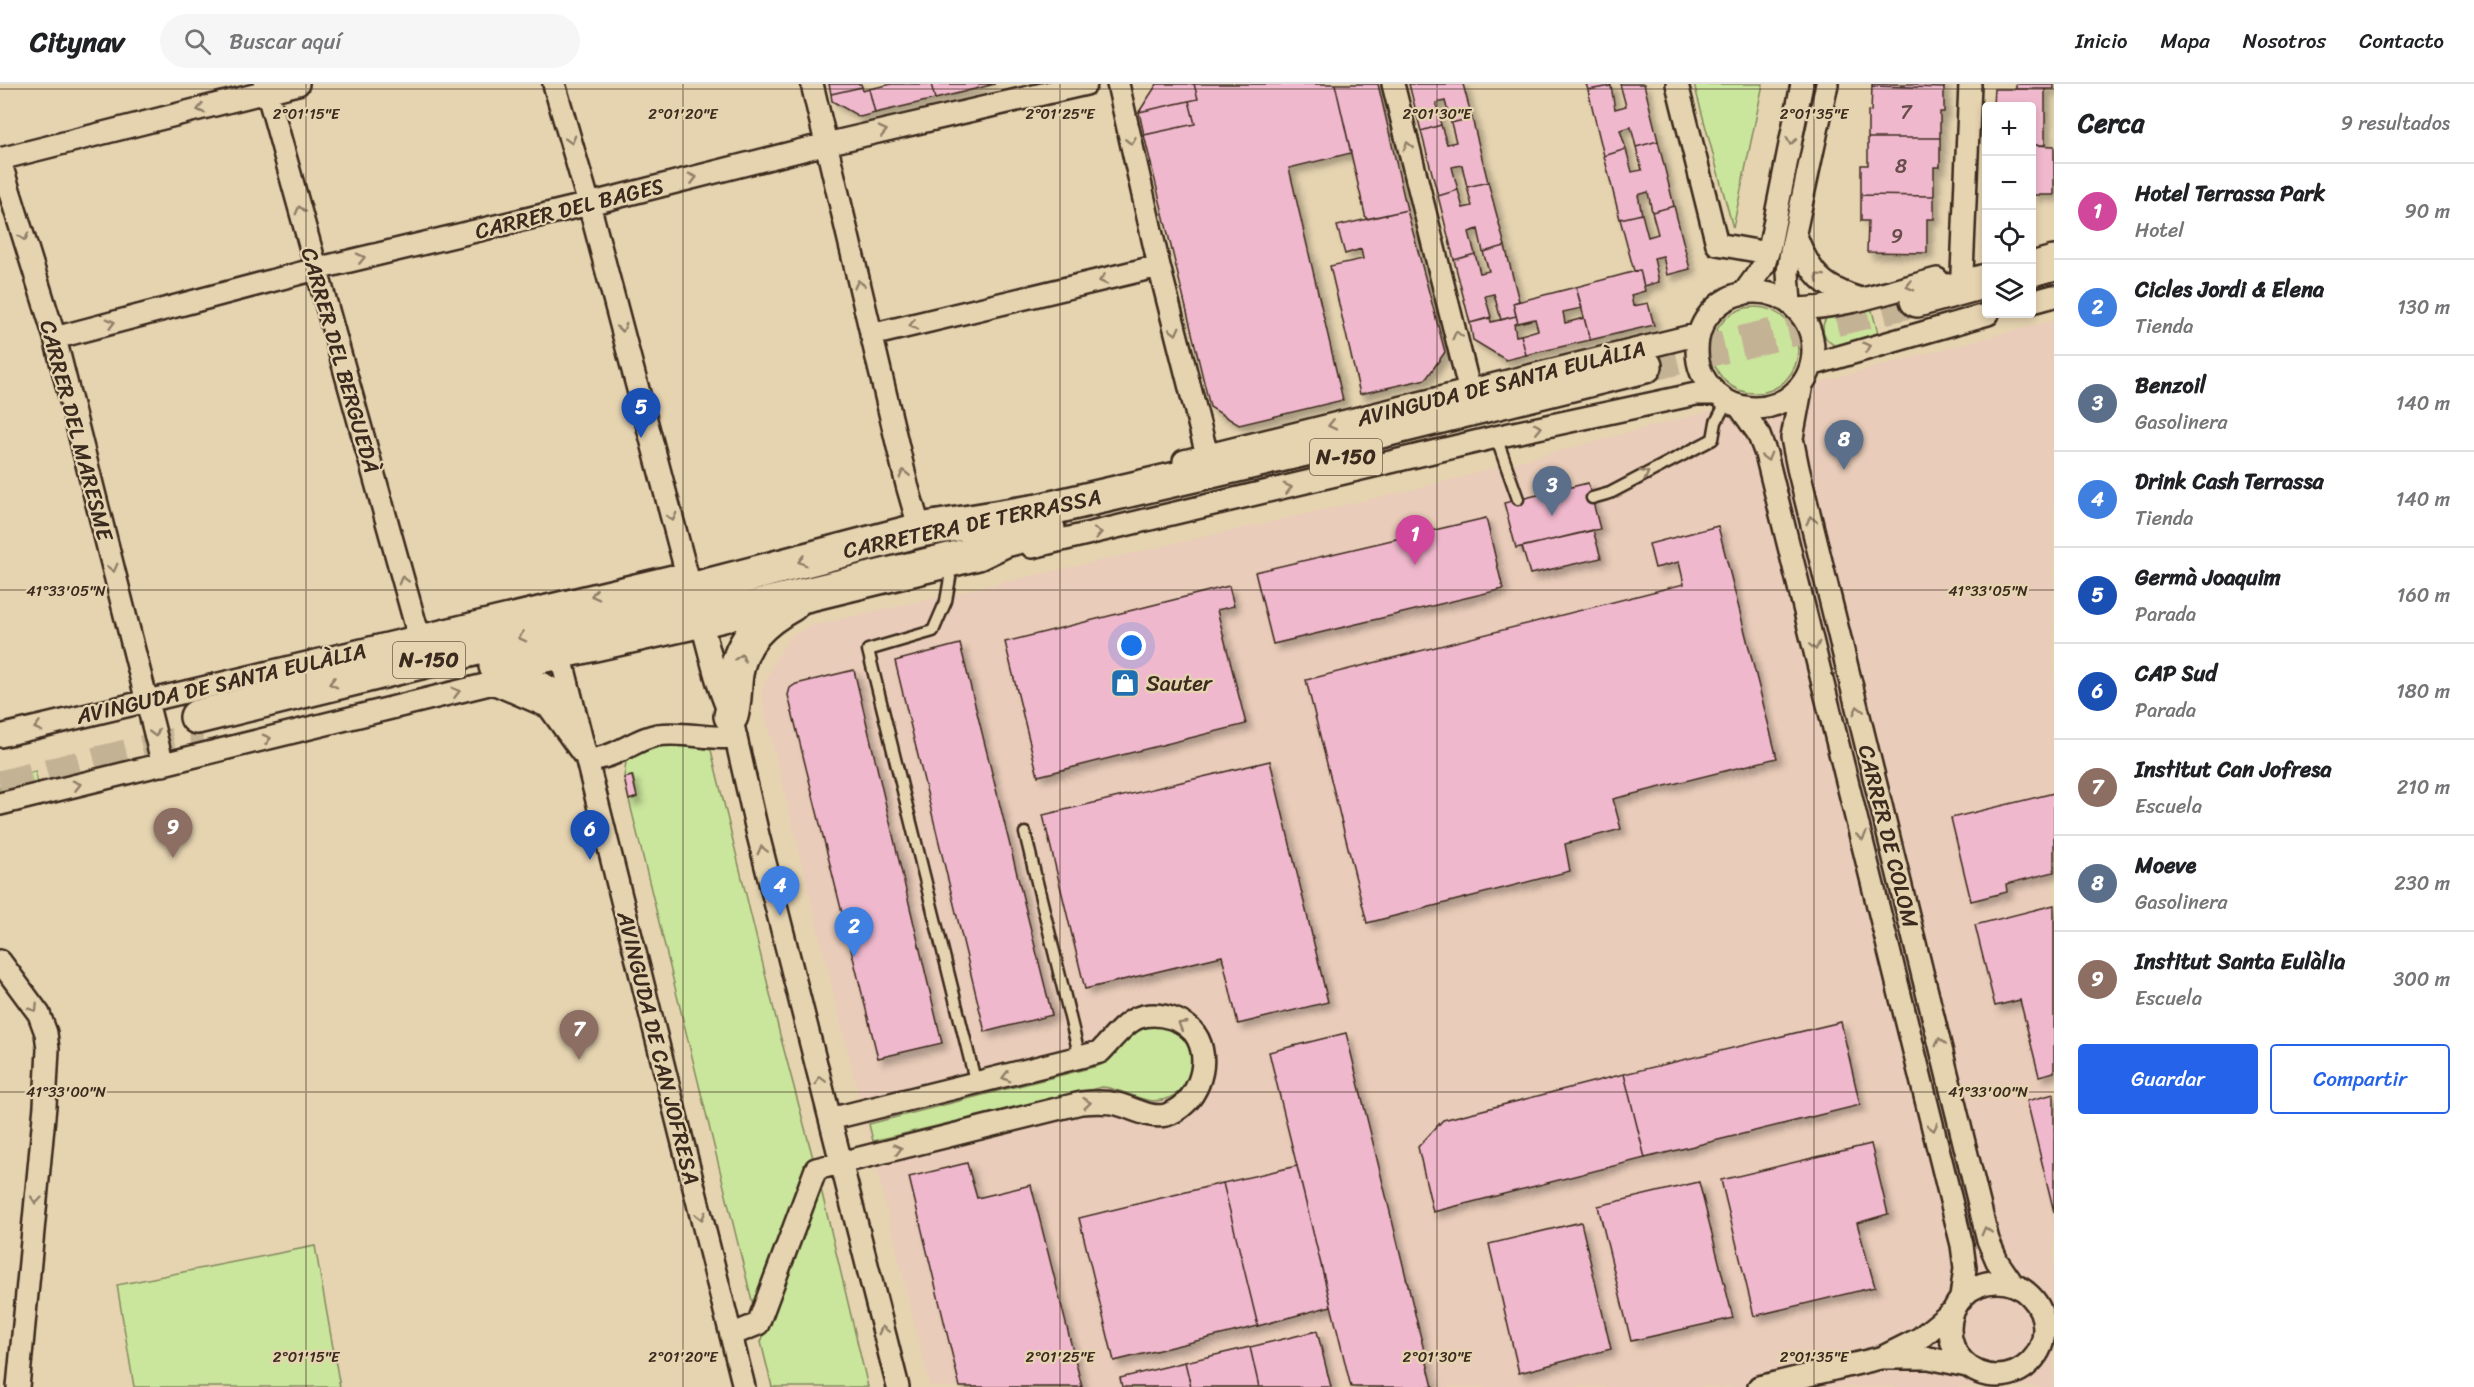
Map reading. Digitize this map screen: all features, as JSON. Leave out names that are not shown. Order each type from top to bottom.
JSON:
[{"type":"main road","points":[[2036,268],[2054,264]]},
{"type":"main road","points":[[1974,277],[1919,308],[1982,299]]},
{"type":"main road","points":[[2036,286],[2054,281]]},
{"type":"main road","name":"CARRETERA DE TERRASSA","points":[[1648,375],[1005,540],[978,552],[702,620],[486,668],[200,727],[689,581],[920,530],[1049,508],[1336,442],[1648,375]]},
{"type":"main road","points":[[734,726],[736,674],[745,644],[762,622],[814,592]]},
{"type":"street","points":[[0,160],[266,88],[298,84]]},
{"type":"street","points":[[554,84],[589,204],[689,581],[724,701],[734,726],[758,835],[898,1387]]},
{"type":"street","points":[[812,84],[907,485],[920,530]]},
{"type":"street","name":"CARRER DEL BAGES","points":[[54,338],[316,269],[589,204],[826,144],[1086,84]]},
{"type":"street","points":[[1119,84],[1160,266],[1207,455]]},
{"type":"street","points":[[1393,84],[1470,392]]},
{"type":"street","points":[[1677,84],[1717,244],[1768,253]]},
{"type":"street","points":[[1727,400],[1707,384],[1698,360],[1699,334],[1715,308],[1743,294],[1755,280],[1768,253],[1802,84]]},
{"type":"street","points":[[978,552],[1008,552],[1110,530],[1496,437],[1696,394],[1754,408],[1768,407],[1793,395],[1807,375],[1813,353],[1809,329],[1793,307],[1788,272],[1827,84]]},
{"type":"street","points":[[1743,294],[1766,294],[1793,307],[1819,309],[1974,277],[1970,84]]},
{"type":"street","name":"CARRER DEL BERGUEDÀ","points":[[266,88],[419,637]]},
{"type":"street","name":"CARRER DEL MARESME","points":[[0,160],[54,338],[146,701]]},
{"type":"street","points":[[1796,236],[1802,253],[1816,276],[1830,287],[1861,299]]},
{"type":"street","points":[[2036,252],[2054,247]]},
{"type":"street","points":[[871,335],[1160,266]]},
{"type":"street","points":[[2036,301],[2054,296]]},
{"type":"street","points":[[1807,375],[1840,355],[1982,316]]},
{"type":"street","name":"AVINGUDA DE SANTA EULÀLIA","points":[[920,530],[1207,455],[1699,334]]},
{"type":"street","name":"CARRER DE COLOM","points":[[1807,375],[1794,424],[1794,448],[1988,1240],[1997,1260],[2020,1288]]},
{"type":"street","name":"CARRER DE COLOM","points":[[1727,400],[1758,433],[1766,454],[1806,609],[1962,1245],[1965,1268],[1957,1305]]},
{"type":"street","points":[[564,651],[577,637],[640,617],[656,592]]},
{"type":"street","name":"AVINGUDA DE SANTA EULÀLIA","points":[[0,736],[419,637],[656,592]]},
{"type":"street","name":"AVINGUDA DE CAN JOFRESA","points":[[564,651],[563,665],[744,1387]]},
{"type":"street","points":[[486,668],[511,672],[542,682],[572,701]]},
{"type":"street","points":[[0,804],[493,683],[549,707],[588,761],[615,753],[641,740],[658,735],[719,739],[734,726]]},
{"type":"street","points":[[146,701],[163,765]]},
{"type":"street","points":[[0,961],[39,1014],[46,1033],[48,1049],[45,1106],[18,1387]]},
{"type":"street","points":[[731,1335],[758,1324],[816,1169],[1081,1103],[1109,1103],[1158,1116],[1168,1114],[1187,1102],[1194,1094],[1202,1064],[1198,1040],[1189,1028],[1170,1018],[1154,1015],[1137,1018],[1124,1027],[1100,1052],[830,1119]]},
{"type":"street","points":[[1759,1387],[1880,1358],[1919,1339],[1979,1284],[1990,1281],[2054,1298]]},
{"type":"street","points":[[2020,1288],[2041,1310],[2044,1323],[2043,1346],[2028,1387]]},
{"type":"street","points":[[1957,1305],[1949,1324],[1951,1341],[1959,1357],[1978,1375]]},
{"type":"street","points":[[1880,1358],[1929,1358],[1978,1375],[1996,1376],[2014,1373],[2043,1346]]},
{"type":"lane","points":[[1592,498],[1610,493],[1713,439],[1716,422],[1727,400]]},
{"type":"lane","points":[[1496,437],[1518,499]]},
{"type":"lane","points":[[950,578],[946,601],[933,631],[868,650],[976,1084]]},
{"type":"lane","points":[[1025,833],[1080,1058]]},
{"type":"shaded area","points":[[2054,320],[2054,1387],[930,1387],[766,718],[762,691],[774,662],[791,636],[810,626],[1415,489]]},
{"type":"green space","points":[[1694,84],[1763,84],[1733,228]]},
{"type":"green space","points":[[1870,303],[1879,337],[1839,347],[1829,342],[1823,329],[1829,314]]},
{"type":"green space","points":[[1755,307],[1779,314],[1791,326],[1798,350],[1791,374],[1779,386],[1755,393],[1731,386],[1719,374],[1712,350],[1719,326],[1731,314]]},
{"type":"green space","points":[[673,743],[711,750],[780,1035],[813,1158],[755,1313],[629,800],[637,797],[633,776],[624,778],[626,761],[653,746]]},
{"type":"green space","points":[[35,771],[39,789],[0,799],[0,786]]},
{"type":"green space","points":[[1157,1026],[1182,1037],[1191,1053],[1191,1071],[1188,1079],[1177,1093],[1169,1098],[1152,1101],[1102,1087],[873,1141],[869,1124],[1101,1065],[1130,1036],[1146,1028]]},
{"type":"green space","points":[[821,1189],[868,1387],[772,1387],[761,1342]]},
{"type":"green space","points":[[315,1246],[340,1387],[134,1387],[117,1285]]},
{"type":"building","points":[[829,84],[861,84],[862,87],[831,94]]},
{"type":"building","points":[[892,84],[931,84],[935,99],[875,113],[869,89]]},
{"type":"building","points":[[931,84],[995,84],[935,99]]},
{"type":"building","points":[[1157,84],[1194,84],[1198,99],[1139,112]]},
{"type":"building","points":[[1194,84],[1335,84],[1351,153],[1289,168],[1343,400],[1239,425],[1210,407],[1144,135],[1195,124],[1189,101],[1198,99]]},
{"type":"building","points":[[1335,84],[1378,84],[1407,210],[1366,219]]},
{"type":"building","points":[[1409,84],[1463,84],[1472,118],[1451,123],[1445,101],[1436,103],[1441,125],[1421,131]]},
{"type":"building","points":[[1586,84],[1610,84],[1611,86],[1588,90]]},
{"type":"building","points":[[1620,84],[1644,84],[1658,141],[1636,147],[1631,127],[1620,130],[1626,149],[1604,156],[1588,90],[1611,86],[1615,109],[1626,106]]},
{"type":"building","points":[[1872,84],[1945,84],[1944,88],[1872,86]]},
{"type":"building","points":[[2016,84],[2054,84],[2054,89],[2016,89]]},
{"type":"building","points":[[1872,86],[1944,88],[1944,112],[1940,112],[1940,138],[1868,138],[1868,111],[1871,112]]},
{"type":"building","points":[[862,87],[863,91],[869,89],[875,113],[860,117],[832,101],[831,94]]},
{"type":"building","points":[[1994,89],[2045,89],[2045,145],[2036,145],[2036,102],[1993,102]]},
{"type":"building","points":[[1189,101],[1195,124],[1144,135],[1139,112]]},
{"type":"building","points":[[1472,118],[1488,182],[1467,187],[1462,165],[1452,167],[1458,190],[1438,196],[1421,131],[1441,125],[1447,144],[1456,142],[1451,123]]},
{"type":"building","points":[[1868,138],[1940,138],[1940,167],[1934,167],[1934,196],[1861,195],[1861,165],[1868,165]]},
{"type":"building","points":[[1658,141],[1674,206],[1652,212],[1648,192],[1638,195],[1642,214],[1620,219],[1604,156],[1626,149],[1632,172],[1642,170],[1636,147]]},
{"type":"building","points":[[2036,145],[2054,146],[2054,195],[2036,195]]},
{"type":"building","points":[[1488,182],[1505,246],[1483,252],[1478,229],[1469,232],[1475,254],[1454,260],[1438,196],[1458,190],[1463,208],[1472,206],[1467,187]]},
{"type":"building","points":[[1861,195],[1934,196],[1934,219],[1927,219],[1927,253],[1867,252],[1868,221],[1861,221]]},
{"type":"building","points":[[1674,206],[1690,269],[1667,275],[1663,256],[1654,258],[1659,282],[1644,286],[1640,270],[1634,271],[1620,219],[1642,214],[1648,237],[1658,234],[1652,212]]},
{"type":"building","points":[[1407,210],[1445,352],[1426,379],[1360,394],[1330,266],[1363,259],[1361,249],[1345,254],[1337,226]]},
{"type":"building","points":[[1505,246],[1519,301],[1513,303],[1516,316],[1501,320],[1494,294],[1485,296],[1491,317],[1470,323],[1454,260],[1475,254],[1480,273],[1489,271],[1483,252]]},
{"type":"building","points":[[1640,270],[1645,291],[1631,295],[1633,306],[1648,303],[1654,325],[1590,340],[1576,287]]},
{"type":"building","points":[[1576,287],[1582,308],[1563,312],[1565,323],[1584,318],[1590,340],[1526,355],[1521,335],[1538,330],[1535,319],[1518,323],[1513,303]]},
{"type":"building","points":[[1516,316],[1518,323],[1514,324],[1516,336],[1521,335],[1526,355],[1506,360],[1473,340],[1470,323],[1490,318],[1491,322]]},
{"type":"building","points":[[1588,483],[1600,529],[1516,548],[1504,503]]},
{"type":"building","points":[[1486,518],[1503,589],[1273,644],[1255,572]]},
{"type":"building","points":[[1718,526],[1777,758],[1613,799],[1621,829],[1565,844],[1570,871],[1367,923],[1306,680],[1684,584],[1679,562],[1655,568],[1649,544]]},
{"type":"building","points":[[1593,530],[1601,558],[1530,574],[1522,547]]},
{"type":"building","name":"Sauter","points":[[1229,586],[1234,606],[1217,610],[1246,724],[1038,776],[1005,642]]},
{"type":"building","points":[[960,644],[1052,1015],[985,1032],[895,661]]},
{"type":"building","points":[[854,670],[942,1043],[878,1058],[788,695],[790,688],[796,684]]},
{"type":"building","points":[[1270,761],[1328,1002],[1238,1024],[1222,956],[1085,989],[1043,815]]},
{"type":"building","points":[[632,776],[637,797],[629,800],[624,778]]},
{"type":"building","points":[[2054,793],[2054,872],[2006,884],[2007,892],[1971,901],[1951,818]]},
{"type":"building","points":[[2054,905],[2054,1072],[2039,1076],[2020,1000],[1995,1006],[1975,925]]},
{"type":"building","points":[[1841,1022],[1860,1105],[1645,1158],[1624,1074]]},
{"type":"building","points":[[1346,1033],[1433,1387],[1351,1387],[1269,1052]]},
{"type":"building","points":[[1624,1074],[1645,1158],[1433,1212],[1418,1147],[1443,1120]]},
{"type":"building","points":[[2054,1094],[2054,1212],[2027,1101]]},
{"type":"building","points":[[1871,1144],[1888,1214],[1857,1223],[1875,1287],[1754,1316],[1721,1180]]},
{"type":"building","points":[[967,1163],[977,1198],[1031,1185],[1082,1387],[960,1387],[909,1177]]},
{"type":"building","points":[[1297,1166],[1331,1306],[1258,1326],[1223,1183]]},
{"type":"building","points":[[1699,1182],[1733,1318],[1631,1341],[1598,1206]]},
{"type":"building","points":[[1223,1183],[1258,1326],[1114,1361],[1079,1218]]},
{"type":"building","points":[[1581,1222],[1611,1349],[1519,1373],[1489,1244]]},
{"type":"building","points":[[1317,1331],[1331,1387],[1259,1387],[1250,1347]]},
{"type":"building","points":[[1250,1347],[1259,1387],[1191,1387],[1185,1362]]},
{"type":"building","points":[[1185,1362],[1191,1387],[1122,1387],[1120,1378]]},
{"type":"tunnel","points":[[1645,366],[1917,300]]},
{"type":"tunnel","points":[[0,787],[203,737]]},
{"type":"place","name":"Germà Joaquim","points":[[641,438]]},
{"type":"place","name":"Moeve","points":[[1844,470]]},
{"type":"place","name":"Benzoil","points":[[1552,516]]},
{"type":"place","name":"Hotel Terrassa Park","points":[[1415,565]]},
{"type":"place","name":"Sauter","points":[[1125,683]]},
{"type":"place","name":"Institut Santa Eulàlia","points":[[173,858]]},
{"type":"place","name":"CAP Sud","points":[[590,860]]},
{"type":"place","name":"Drink Cash Terrassa","points":[[780,916]]},
{"type":"place","name":"Cicles Jordi & Elena","points":[[854,957]]},
{"type":"place","name":"Institut Can Jofresa","points":[[579,1060]]}]
